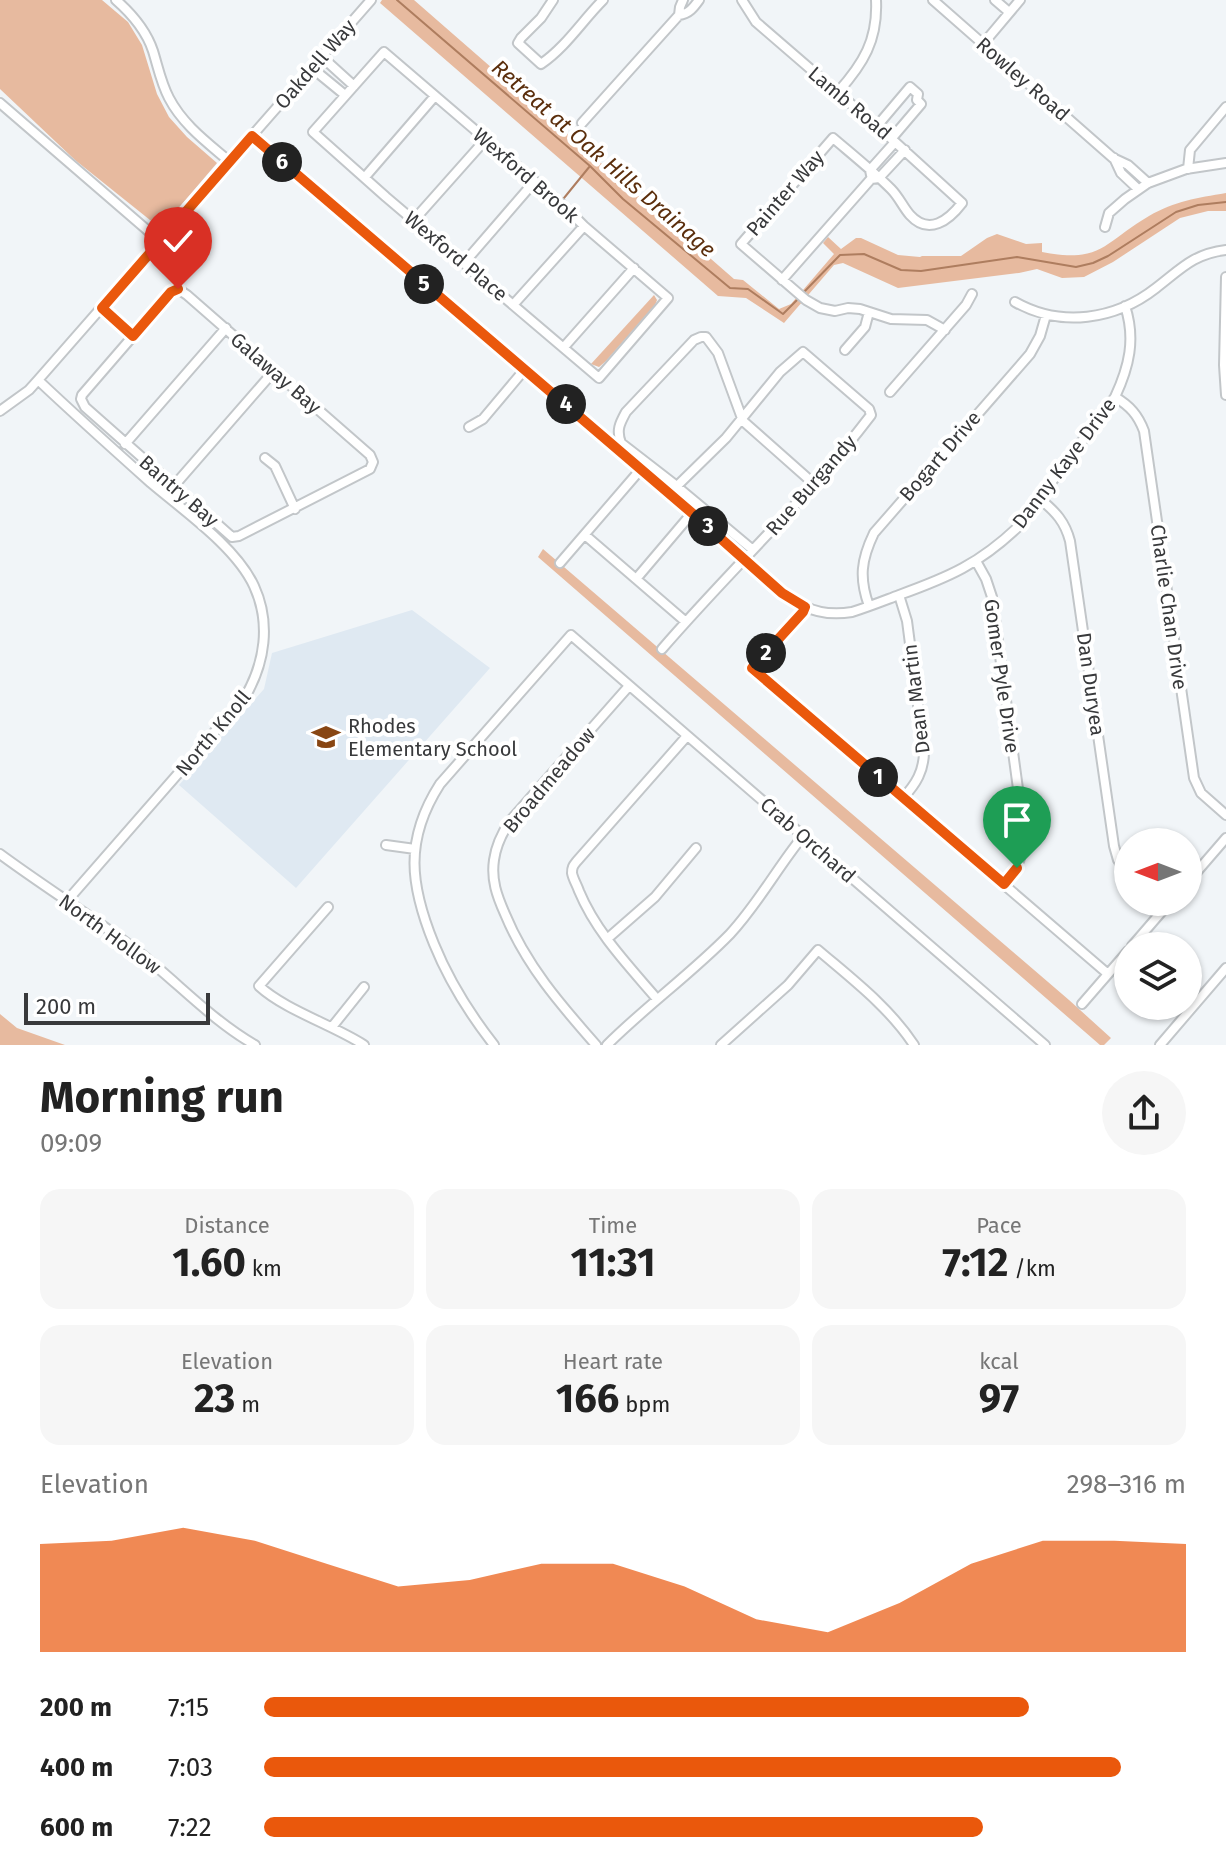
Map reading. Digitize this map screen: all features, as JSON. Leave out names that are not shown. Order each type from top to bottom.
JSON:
[{"type":"street","points":[[116,0],[143,30],[165,90],[179,114],[230,162]]},
{"type":"street","name":"Oakdell Way","points":[[0,411],[29,390],[371,0]]},
{"type":"street","points":[[553,0],[518,43],[541,64],[565,43],[603,0]]},
{"type":"street","points":[[582,123],[679,15],[683,0]]},
{"type":"street","points":[[679,15],[693,9],[699,0]]},
{"type":"street","name":"Lamb Road","points":[[742,0],[756,22],[894,140],[962,203]]},
{"type":"street","points":[[838,92],[866,54],[874,31],[876,0]]},
{"type":"street","name":"Rowley Road","points":[[933,0],[1113,158],[1128,165],[1148,183]]},
{"type":"street","points":[[995,0],[1009,12]]},
{"type":"street","points":[[983,44],[1020,0]]},
{"type":"street","name":"Wexford Brook","points":[[354,86],[384,52],[668,298],[599,378]]},
{"type":"street","points":[[312,68],[345,95],[354,86],[322,57]]},
{"type":"street","points":[[332,84],[341,74]]},
{"type":"street","points":[[874,176],[894,140],[921,104],[917,100],[918,94],[910,87],[877,126]]},
{"type":"street","name":"Wexford Place","points":[[345,95],[313,132],[599,378]]},
{"type":"street","points":[[365,177],[435,96]]},
{"type":"street","points":[[0,103],[161,242]]},
{"type":"street","points":[[1188,169],[1190,150],[1226,107]]},
{"type":"street","name":"Danny Kaye Drive","points":[[252,136],[641,469],[674,489],[692,513],[782,593],[820,612],[852,612],[942,579],[976,561],[1018,527],[1115,397],[1125,376],[1130,353],[1130,326],[1125,306]]},
{"type":"street","name":"Painter Way","points":[[945,330],[927,320],[891,319],[848,304],[835,311],[820,308],[806,300],[741,244],[833,138],[895,192],[917,221],[939,224],[962,203]]},
{"type":"street","points":[[414,220],[486,139]]},
{"type":"street","points":[[782,280],[874,176],[905,150]]},
{"type":"street","name":"Rowley Road","points":[[1113,158],[1121,173],[1138,189]]},
{"type":"street","points":[[1105,227],[1109,213],[1148,183],[1188,169],[1226,163]]},
{"type":"street","points":[[464,263],[534,182]]},
{"type":"street","points":[[513,305],[584,226]]},
{"type":"street","points":[[1015,302],[1046,315],[1092,317],[1125,306],[1156,288],[1191,260],[1226,250]]},
{"type":"street","points":[[564,347],[634,268]]},
{"type":"street","points":[[1226,277],[1226,395]]},
{"type":"street","name":"Galaway Bay","points":[[133,336],[171,292],[178,289],[370,455],[373,462]]},
{"type":"street","points":[[890,392],[966,305],[972,294]]},
{"type":"street","points":[[102,308],[133,336]]},
{"type":"street","points":[[845,350],[865,327],[869,312]]},
{"type":"street","name":"Bogart Drive","points":[[869,606],[863,586],[863,562],[874,533],[1030,354],[1040,336],[1046,315]]},
{"type":"street","points":[[125,444],[226,328]]},
{"type":"street","name":"Bantry Bay","points":[[133,336],[81,399],[85,407],[125,444],[232,537],[366,472],[373,462]]},
{"type":"street","points":[[753,550],[621,443],[618,425],[626,412],[694,340],[706,337],[718,353],[743,421],[813,483]]},
{"type":"street","name":"Rue Burgandy","points":[[662,649],[871,415],[869,409],[803,352],[780,372],[742,417]]},
{"type":"street","points":[[469,427],[483,419],[525,369]]},
{"type":"street","points":[[173,487],[274,371]]},
{"type":"street","name":"North Knoll","points":[[38,380],[239,562],[258,595],[264,633],[258,671],[245,697],[66,902]]},
{"type":"street","name":"Charlie Chan Drive","points":[[1115,397],[1130,407],[1144,431],[1194,778],[1201,793],[1226,815]]},
{"type":"street","points":[[674,489],[726,438],[742,417]]},
{"type":"street","points":[[265,458],[275,466],[295,509]]},
{"type":"street","points":[[560,563],[641,469]]},
{"type":"street","name":"Dan Duryea","points":[[1040,499],[1060,517],[1070,541],[1114,846]]},
{"type":"street","points":[[636,579],[692,513]]},
{"type":"street","points":[[585,535],[686,622]]},
{"type":"street","name":"Gomer Pyle Drive","points":[[976,561],[992,597],[1024,833],[1019,862],[1004,884]]},
{"type":"street","name":"Dean Martin","points":[[899,595],[907,621],[924,751],[919,779],[903,798]]},
{"type":"street","points":[[805,607],[752,668],[1108,974]]},
{"type":"street","name":"Crab Orchard","points":[[415,849],[425,811],[440,784],[571,635],[1045,1045]]},
{"type":"street","name":"Broadmeadow","points":[[596,1045],[537,975],[521,948],[496,893],[494,860],[510,821],[629,686]]},
{"type":"street","points":[[657,999],[607,939],[582,899],[572,872],[577,861],[687,736]]},
{"type":"street","points":[[607,1045],[731,933],[803,836]]},
{"type":"street","points":[[1202,866],[1226,838]]},
{"type":"street","points":[[386,845],[415,849],[415,887],[423,918],[457,993],[494,1045]]},
{"type":"street","points":[[607,939],[655,897],[696,848]]},
{"type":"street","name":"North Hollow","points":[[0,854],[135,950],[222,1022],[255,1045]]},
{"type":"street","points":[[328,907],[259,986],[272,997],[364,1045]]},
{"type":"street","points":[[1143,932],[1155,916]]},
{"type":"street","points":[[721,1045],[788,985],[818,950],[875,999],[914,1045]]},
{"type":"street","points":[[1082,1004],[1114,967]]},
{"type":"street","points":[[1160,1045],[1226,968]]},
{"type":"street","points":[[332,1027],[364,987]]},
{"type":"shaded area","points":[[0,0],[102,0],[128,22],[142,45],[157,94],[169,117],[217,163],[165,224],[155,224],[75,160],[0,89]]},
{"type":"shaded area","points":[[382,0],[414,0],[734,279],[743,280],[779,309],[791,304],[834,254],[823,243],[828,237],[841,249],[856,238],[861,238],[898,255],[920,257],[961,256],[997,234],[1026,244],[1042,243],[1042,252],[1078,255],[1101,248],[1149,216],[1177,203],[1226,193],[1226,211],[1208,211],[1180,218],[1113,262],[1084,277],[1062,278],[1037,269],[898,288],[843,263],[834,265],[784,323],[746,298],[718,296],[380,3]]},
{"type":"shaded area","points":[[654,295],[657,300],[655,305],[606,361],[599,367],[591,364]]},
{"type":"shaded area","points":[[543,549],[1111,1038],[1100,1045],[538,557]]},
{"type":"shaded area","name":"Rhodes Elementary School","points":[[412,610],[490,668],[296,888],[179,785],[264,689],[272,653]]},
{"type":"shaded area","points":[[0,1014],[17,1028],[65,1045],[0,1045]]},
{"type":"waterway","name":"Retreat at Oak Hills Drainage","points":[[397,0],[590,166],[623,199],[730,288],[748,289],[783,314],[797,300]]},
{"type":"waterway","points":[[564,198],[590,166]]},
{"type":"waterway","points":[[804,292],[840,255],[864,254],[901,270],[921,271],[1017,257],[1076,267],[1108,256],[1176,212],[1198,205],[1226,202]]},
{"type":"place","name":"Rhodes Elementary School","points":[[326,737]]},
{"type":"route","points":[[178,289],[171,292],[133,336],[102,308],[252,136],[782,593],[805,607],[752,668],[1004,884],[1017,868]]}]
